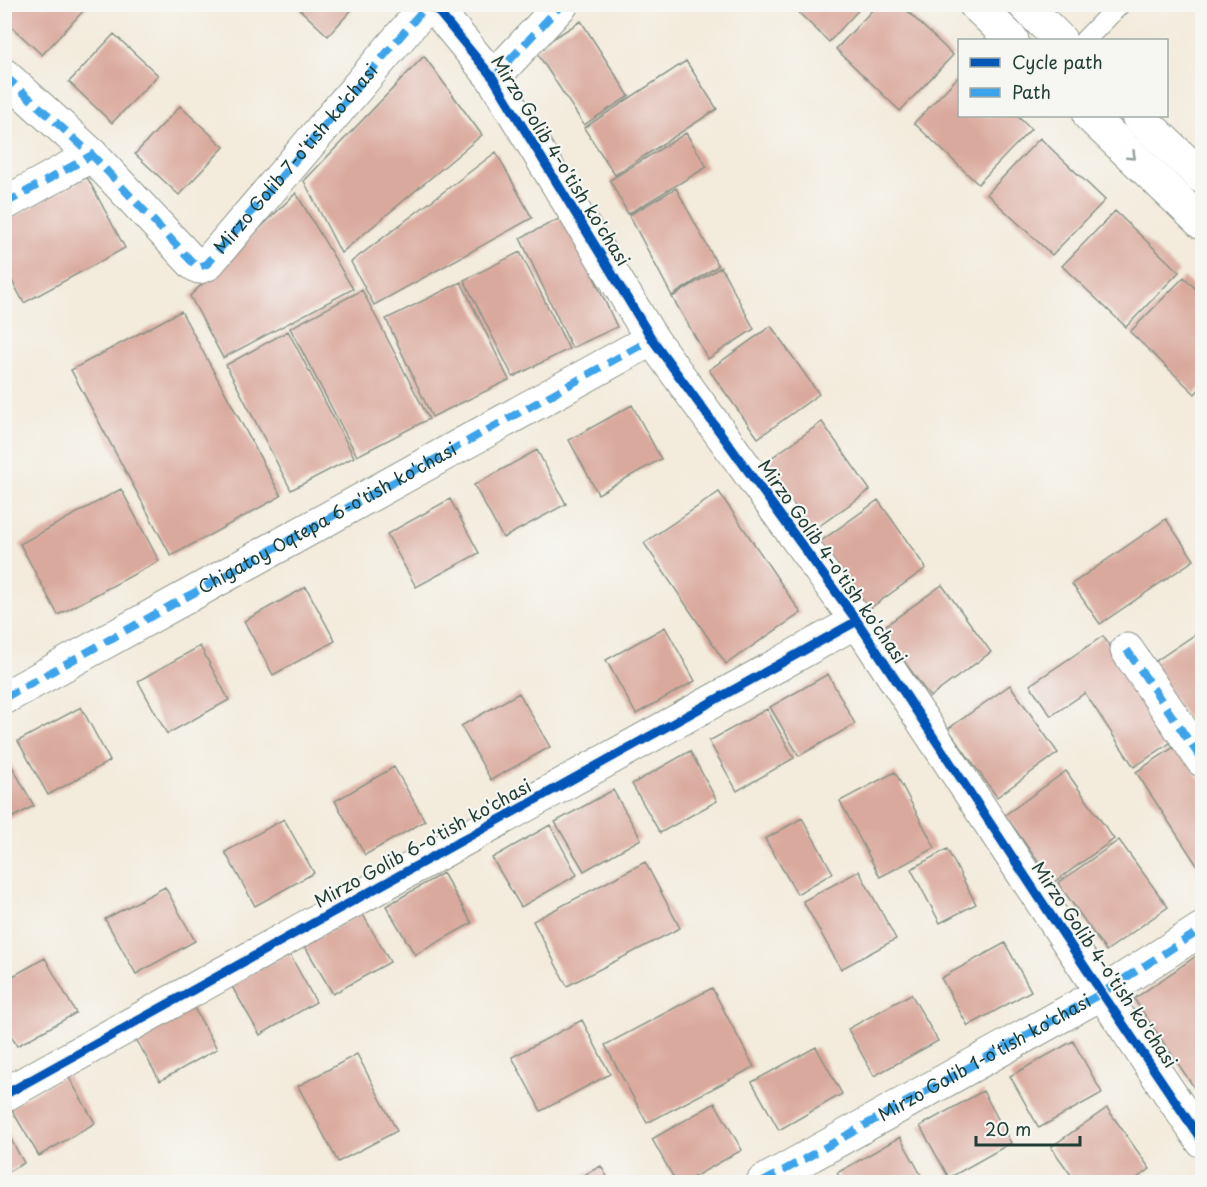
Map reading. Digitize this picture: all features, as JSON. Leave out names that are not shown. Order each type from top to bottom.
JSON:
[{"type":"street","name":"Mirzo Golib 7-o'tish ko'chasi","points":[[4,75],[92,156],[199,267],[207,264],[428,4]]},
{"type":"street","name":"Mirzo Golib 4-o'tish ko'chasi","points":[[432,4],[493,78],[652,339],[857,621],[1102,993],[1203,1141]]},
{"type":"street","points":[[493,78],[562,4]]},
{"type":"street","points":[[975,4],[1011,39]]},
{"type":"street","points":[[1024,4],[1059,39]]},
{"type":"street","points":[[1091,117],[1203,223]]},
{"type":"street","points":[[1139,117],[1203,177]]},
{"type":"street","points":[[4,204],[92,156]]},
{"type":"street","name":"Chigatoy Oqtepa 6-o'tish ko'chasi","points":[[4,698],[652,339]]},
{"type":"street","name":"Mirzo Golib 6-o'tish ko'chasi","points":[[4,1095],[857,621]]},
{"type":"street","points":[[1127,650],[1203,760]]},
{"type":"street","name":"Mirzo Golib 1-o'tish ko'chasi","points":[[763,1182],[1102,993],[1203,928]]},
{"type":"lane","points":[[1086,39],[1120,4]]},
{"type":"building","points":[[8,4],[85,4],[87,7],[42,55],[4,20],[4,8]]},
{"type":"building","points":[[294,4],[357,4],[328,36]]},
{"type":"building","points":[[790,4],[864,4],[829,42]]},
{"type":"building","points":[[878,4],[900,4],[953,55],[900,111],[836,49]]},
{"type":"building","points":[[581,21],[629,96],[584,125],[535,50]]},
{"type":"building","points":[[114,34],[158,75],[112,123],[69,82]]},
{"type":"building","points":[[424,56],[482,135],[341,253],[304,181]]},
{"type":"building","points":[[686,61],[717,109],[615,175],[584,128]]},
{"type":"building","points":[[958,77],[958,117],[1018,117],[1031,129],[978,184],[914,123]]},
{"type":"building","points":[[180,106],[224,147],[179,195],[135,154]]},
{"type":"building","points":[[686,133],[707,167],[628,214],[610,180]]},
{"type":"building","points":[[1040,138],[1105,200],[1052,255],[987,194]]},
{"type":"building","points":[[496,152],[532,218],[374,305],[351,262]]},
{"type":"building","points":[[87,177],[125,248],[24,303],[4,266],[4,222]]},
{"type":"building","points":[[676,188],[718,266],[672,296],[629,215]]},
{"type":"building","points":[[296,193],[353,289],[223,358],[190,296]]},
{"type":"building","points":[[1115,211],[1179,272],[1126,327],[1062,266]]},
{"type":"building","points":[[565,216],[617,327],[572,348],[520,238]]},
{"type":"building","points":[[520,252],[569,349],[513,377],[464,280]]},
{"type":"building","points":[[721,267],[754,329],[708,359],[672,297]]},
{"type":"building","points":[[1184,277],[1202,295],[1202,386],[1195,394],[1130,332]]},
{"type":"building","points":[[461,282],[509,380],[432,417],[386,319]]},
{"type":"building","points":[[362,290],[429,419],[357,456],[290,328]]},
{"type":"building","points":[[181,311],[281,496],[171,556],[71,370]]},
{"type":"building","points":[[771,326],[819,394],[758,438],[709,370]]},
{"type":"building","points":[[288,331],[354,457],[291,490],[226,365]]},
{"type":"building","points":[[632,405],[661,459],[598,494],[569,440]]},
{"type":"building","points":[[822,422],[870,490],[808,534],[760,466]]},
{"type":"building","points":[[537,450],[566,504],[503,538],[474,485]]},
{"type":"building","points":[[121,489],[159,561],[58,615],[20,544]]},
{"type":"building","points":[[719,492],[801,613],[726,664],[644,543]]},
{"type":"building","points":[[450,499],[479,553],[416,587],[387,534]]},
{"type":"building","points":[[878,500],[926,568],[865,612],[817,544]]},
{"type":"building","points":[[1166,519],[1194,560],[1100,624],[1072,584]]},
{"type":"building","points":[[942,585],[991,652],[930,697],[881,629]]},
{"type":"building","points":[[306,587],[335,641],[273,675],[244,621]]},
{"type":"building","points":[[665,627],[695,681],[636,714],[606,660]]},
{"type":"building","points":[[1202,630],[1202,716],[1191,724],[1150,665]]},
{"type":"building","points":[[1103,636],[1173,741],[1134,767],[1085,693],[1051,716],[1030,685]]},
{"type":"building","points":[[200,646],[229,700],[167,734],[138,681]]},
{"type":"building","points":[[828,674],[855,724],[799,756],[770,707]]},
{"type":"building","points":[[1010,685],[1058,753],[997,797],[948,729]]},
{"type":"building","points":[[519,693],[550,747],[491,780],[461,726]]},
{"type":"building","points":[[81,707],[110,761],[48,795],[18,741]]},
{"type":"building","points":[[767,709],[794,758],[737,791],[709,741]]},
{"type":"building","points":[[1177,745],[1202,783],[1202,873],[1136,772]]},
{"type":"building","points":[[690,751],[717,801],[660,833],[632,784]]},
{"type":"building","points":[[4,752],[34,806],[4,822]]},
{"type":"building","points":[[394,767],[425,821],[365,855],[335,801]]},
{"type":"building","points":[[1066,771],[1114,839],[1053,883],[1005,815]]},
{"type":"building","points":[[895,772],[935,848],[880,877],[840,801]]},
{"type":"building","points":[[613,790],[641,839],[584,871],[555,822]]},
{"type":"building","points":[[802,818],[833,873],[797,894],[765,839]]},
{"type":"building","points":[[284,819],[314,873],[255,906],[225,852]]},
{"type":"building","points":[[550,825],[577,875],[521,907],[492,858]]},
{"type":"building","points":[[1119,840],[1168,907],[1106,951],[1058,883]]},
{"type":"building","points":[[947,849],[976,904],[940,923],[911,869]]},
{"type":"building","points":[[645,862],[680,928],[567,986],[533,921]]},
{"type":"building","points":[[859,871],[896,939],[841,969],[803,901]]},
{"type":"building","points":[[443,873],[472,923],[415,955],[386,906]]},
{"type":"building","points":[[165,887],[195,941],[136,974],[105,919]]},
{"type":"building","points":[[362,913],[390,962],[333,994],[304,945]]},
{"type":"building","points":[[1005,943],[1031,991],[968,1026],[941,978]]},
{"type":"building","points":[[1202,952],[1202,1099],[1134,999]]},
{"type":"building","points":[[289,953],[316,1002],[260,1035],[231,985]]},
{"type":"building","points":[[45,958],[76,1013],[17,1046],[4,1024],[4,981]]},
{"type":"building","points":[[712,988],[754,1067],[647,1123],[605,1045]]},
{"type":"building","points":[[911,994],[938,1041],[874,1076],[848,1029]]},
{"type":"building","points":[[189,999],[217,1049],[160,1081],[132,1032]]},
{"type":"building","points":[[582,1020],[610,1074],[541,1111],[512,1057]]},
{"type":"building","points":[[1073,1041],[1102,1093],[1039,1128],[1010,1076]]},
{"type":"building","points":[[816,1047],[842,1094],[779,1130],[752,1082]]},
{"type":"building","points":[[357,1054],[397,1131],[338,1162],[298,1086]]},
{"type":"building","points":[[67,1074],[95,1123],[39,1156],[10,1107]]},
{"type":"building","points":[[983,1091],[1011,1143],[949,1178],[920,1126]]},
{"type":"building","points":[[715,1103],[742,1150],[685,1182],[676,1182],[652,1139]]},
{"type":"building","points":[[1107,1108],[1150,1169],[1131,1182],[1076,1182],[1051,1147]]},
{"type":"building","points":[[4,1127],[24,1163],[4,1174]]},
{"type":"building","points":[[900,1137],[925,1182],[843,1182],[837,1173]]},
{"type":"building","points":[[601,1166],[610,1182],[571,1182]]},
{"type":"marked path","points":[[4,75],[92,155],[199,267],[207,264],[428,4]]},
{"type":"marked path","points":[[493,78],[562,4]]},
{"type":"marked path","points":[[4,204],[92,155]]},
{"type":"marked path","points":[[4,698],[652,339]]},
{"type":"marked path","points":[[1127,650],[1202,760]]},
{"type":"marked path","points":[[763,1182],[1102,993],[1202,929]]},
{"type":"cycle path","points":[[432,4],[493,78],[652,339],[857,621],[1202,1141]]},
{"type":"cycle path","points":[[4,1095],[857,621]]}]
